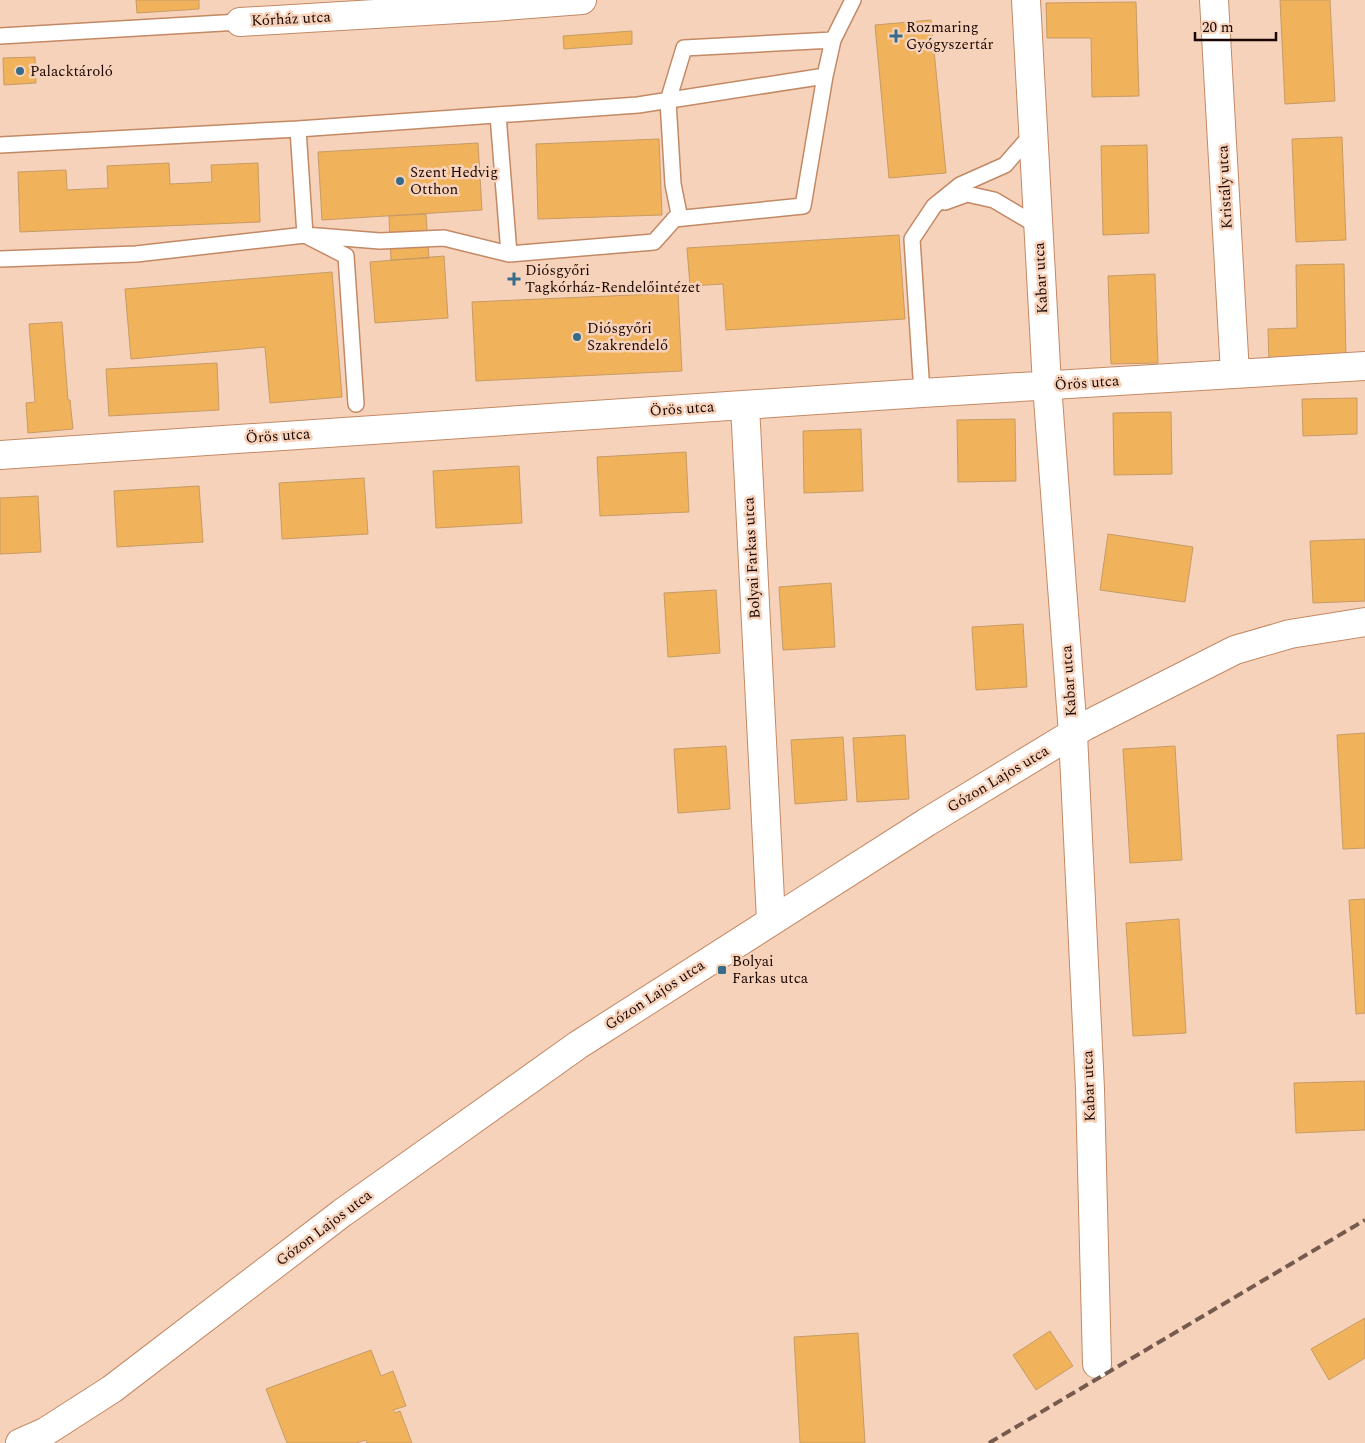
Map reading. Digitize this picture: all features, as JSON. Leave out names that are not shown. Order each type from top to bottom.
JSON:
[{"type":"street","name":"Kórház utca","points":[[240,22],[582,0]]},
{"type":"street","name":"Kabar utca","points":[[1026,0],[1047,385],[1073,734],[1090,1089],[1097,1364]]},
{"type":"street","name":"Kristály utca","points":[[1214,0],[1235,374]]},
{"type":"street","name":"Örös utca","points":[[0,455],[922,393],[1365,366]]},
{"type":"street","name":"Bolyai Farkas utca","points":[[744,405],[771,920]]},
{"type":"street","name":"Gózon Lajos utca","points":[[20,1443],[45,1432],[112,1390],[342,1213],[578,1045],[927,822],[1073,734],[1235,650],[1290,634],[1365,622]]},
{"type":"lane","points":[[674,219],[803,206],[833,40],[853,0]]},
{"type":"lane","name":"Kórház utca","points":[[0,36],[240,22]]},
{"type":"lane","points":[[0,258],[136,254],[304,235],[380,241],[444,238],[509,254],[654,242],[679,214],[673,184],[668,101],[684,48],[833,40]]},
{"type":"lane","points":[[0,145],[298,129],[638,105],[825,76]]},
{"type":"lane","points":[[498,115],[509,254]]},
{"type":"lane","points":[[298,129],[304,235]]},
{"type":"lane","points":[[922,393],[912,239],[934,206],[960,185],[1005,165],[1033,133]]},
{"type":"lane","points":[[934,206],[967,194],[994,200],[1038,226]]},
{"type":"lane","points":[[304,235],[346,256],[356,404]]},
{"type":"building","points":[[136,0],[199,0],[199,9],[137,13]]},
{"type":"building","points":[[1280,0],[1330,0],[1335,101],[1285,104]]},
{"type":"building","points":[[1136,2],[1139,96],[1092,97],[1091,38],[1047,38],[1046,3]]},
{"type":"building","points":[[931,20],[946,173],[889,178],[875,25]]},
{"type":"building","points":[[632,31],[632,44],[564,49],[563,36]]},
{"type":"building","name":"Palacktároló","points":[[35,57],[36,83],[4,85],[3,58]]},
{"type":"building","points":[[1342,137],[1346,240],[1296,242],[1292,139]]},
{"type":"building","points":[[659,139],[662,215],[538,219],[536,144]]},
{"type":"building","name":"Szent Hedvig Otthon","points":[[478,143],[482,210],[322,220],[318,152]]},
{"type":"building","points":[[1147,145],[1149,233],[1103,235],[1101,146]]},
{"type":"building","points":[[169,163],[170,184],[212,182],[211,165],[258,163],[260,222],[20,232],[18,172],[66,170],[67,190],[108,188],[107,166]]},
{"type":"building","points":[[426,214],[429,258],[391,260],[389,216]]},
{"type":"building","points":[[899,235],[905,319],[726,330],[723,284],[690,286],[687,248]]},
{"type":"building","points":[[444,256],[448,318],[375,323],[370,262]]},
{"type":"building","points":[[1344,264],[1346,360],[1269,362],[1268,329],[1297,328],[1296,265]]},
{"type":"building","points":[[332,272],[342,397],[270,403],[265,347],[131,359],[125,289]]},
{"type":"building","points":[[1155,274],[1158,363],[1111,364],[1108,276]]},
{"type":"building","name":"Diósgyőri Szakrendelő","points":[[678,293],[682,371],[476,381],[472,302]]},
{"type":"building","points":[[62,322],[68,400],[70,400],[73,429],[28,433],[26,403],[35,402],[29,324]]},
{"type":"building","points":[[217,363],[219,410],[109,416],[106,369]]},
{"type":"building","points":[[1357,398],[1357,434],[1303,436],[1302,399]]},
{"type":"building","points":[[1171,412],[1172,474],[1114,475],[1113,413]]},
{"type":"building","points":[[1015,419],[1016,481],[958,482],[957,420]]},
{"type":"building","points":[[861,429],[863,491],[804,493],[803,431]]},
{"type":"building","points":[[686,452],[689,512],[600,516],[597,457]]},
{"type":"building","points":[[519,466],[522,523],[436,528],[433,471]]},
{"type":"building","points":[[364,478],[368,534],[282,539],[279,483]]},
{"type":"building","points":[[199,486],[203,542],[117,547],[114,491]]},
{"type":"building","points":[[38,496],[41,552],[0,554],[0,498]]},
{"type":"building","points":[[1108,534],[1193,547],[1185,602],[1100,590]]},
{"type":"building","points":[[1365,539],[1365,601],[1313,603],[1310,541]]},
{"type":"building","points":[[831,583],[835,647],[783,650],[779,587]]},
{"type":"building","points":[[716,590],[720,653],[668,657],[664,593]]},
{"type":"building","points":[[1023,624],[1027,687],[976,690],[972,627]]},
{"type":"building","points":[[1365,733],[1365,848],[1343,849],[1337,735]]},
{"type":"building","points":[[905,735],[909,799],[857,802],[853,738]]},
{"type":"building","points":[[843,737],[847,800],[795,804],[791,740]]},
{"type":"building","points":[[726,746],[730,809],[678,813],[674,749]]},
{"type":"building","points":[[1175,746],[1182,860],[1130,863],[1123,749]]},
{"type":"building","points":[[1365,899],[1365,1013],[1356,1014],[1349,900]]},
{"type":"building","points":[[1179,919],[1186,1033],[1133,1036],[1126,923]]},
{"type":"building","points":[[1365,1081],[1365,1130],[1296,1133],[1294,1083]]},
{"type":"building","points":[[1365,1318],[1365,1358],[1329,1380],[1311,1349]]},
{"type":"building","points":[[1050,1331],[1073,1366],[1036,1390],[1013,1355]]},
{"type":"building","points":[[858,1333],[865,1443],[800,1443],[794,1337]]},
{"type":"building","points":[[371,1350],[381,1376],[393,1371],[406,1406],[393,1410],[395,1413],[400,1411],[412,1443],[367,1443],[366,1440],[356,1443],[287,1443],[266,1389]]},
{"type":"railway","points":[[989,1443],[1365,1220]]},
{"type":"place","name":"Rozmaring Gyógyszertár","points":[[896,36]]},
{"type":"place","name":"Palacktároló","points":[[20,71]]},
{"type":"place","name":"Szent Hedvig Otthon","points":[[400,181]]},
{"type":"place","name":"Diósgyőri Tagkórház-Rendelőintézet","points":[[514,279]]},
{"type":"place","name":"Diósgyőri Szakrendelő","points":[[577,337]]},
{"type":"place","name":"Bolyai Farkas utca","points":[[722,970]]}]
